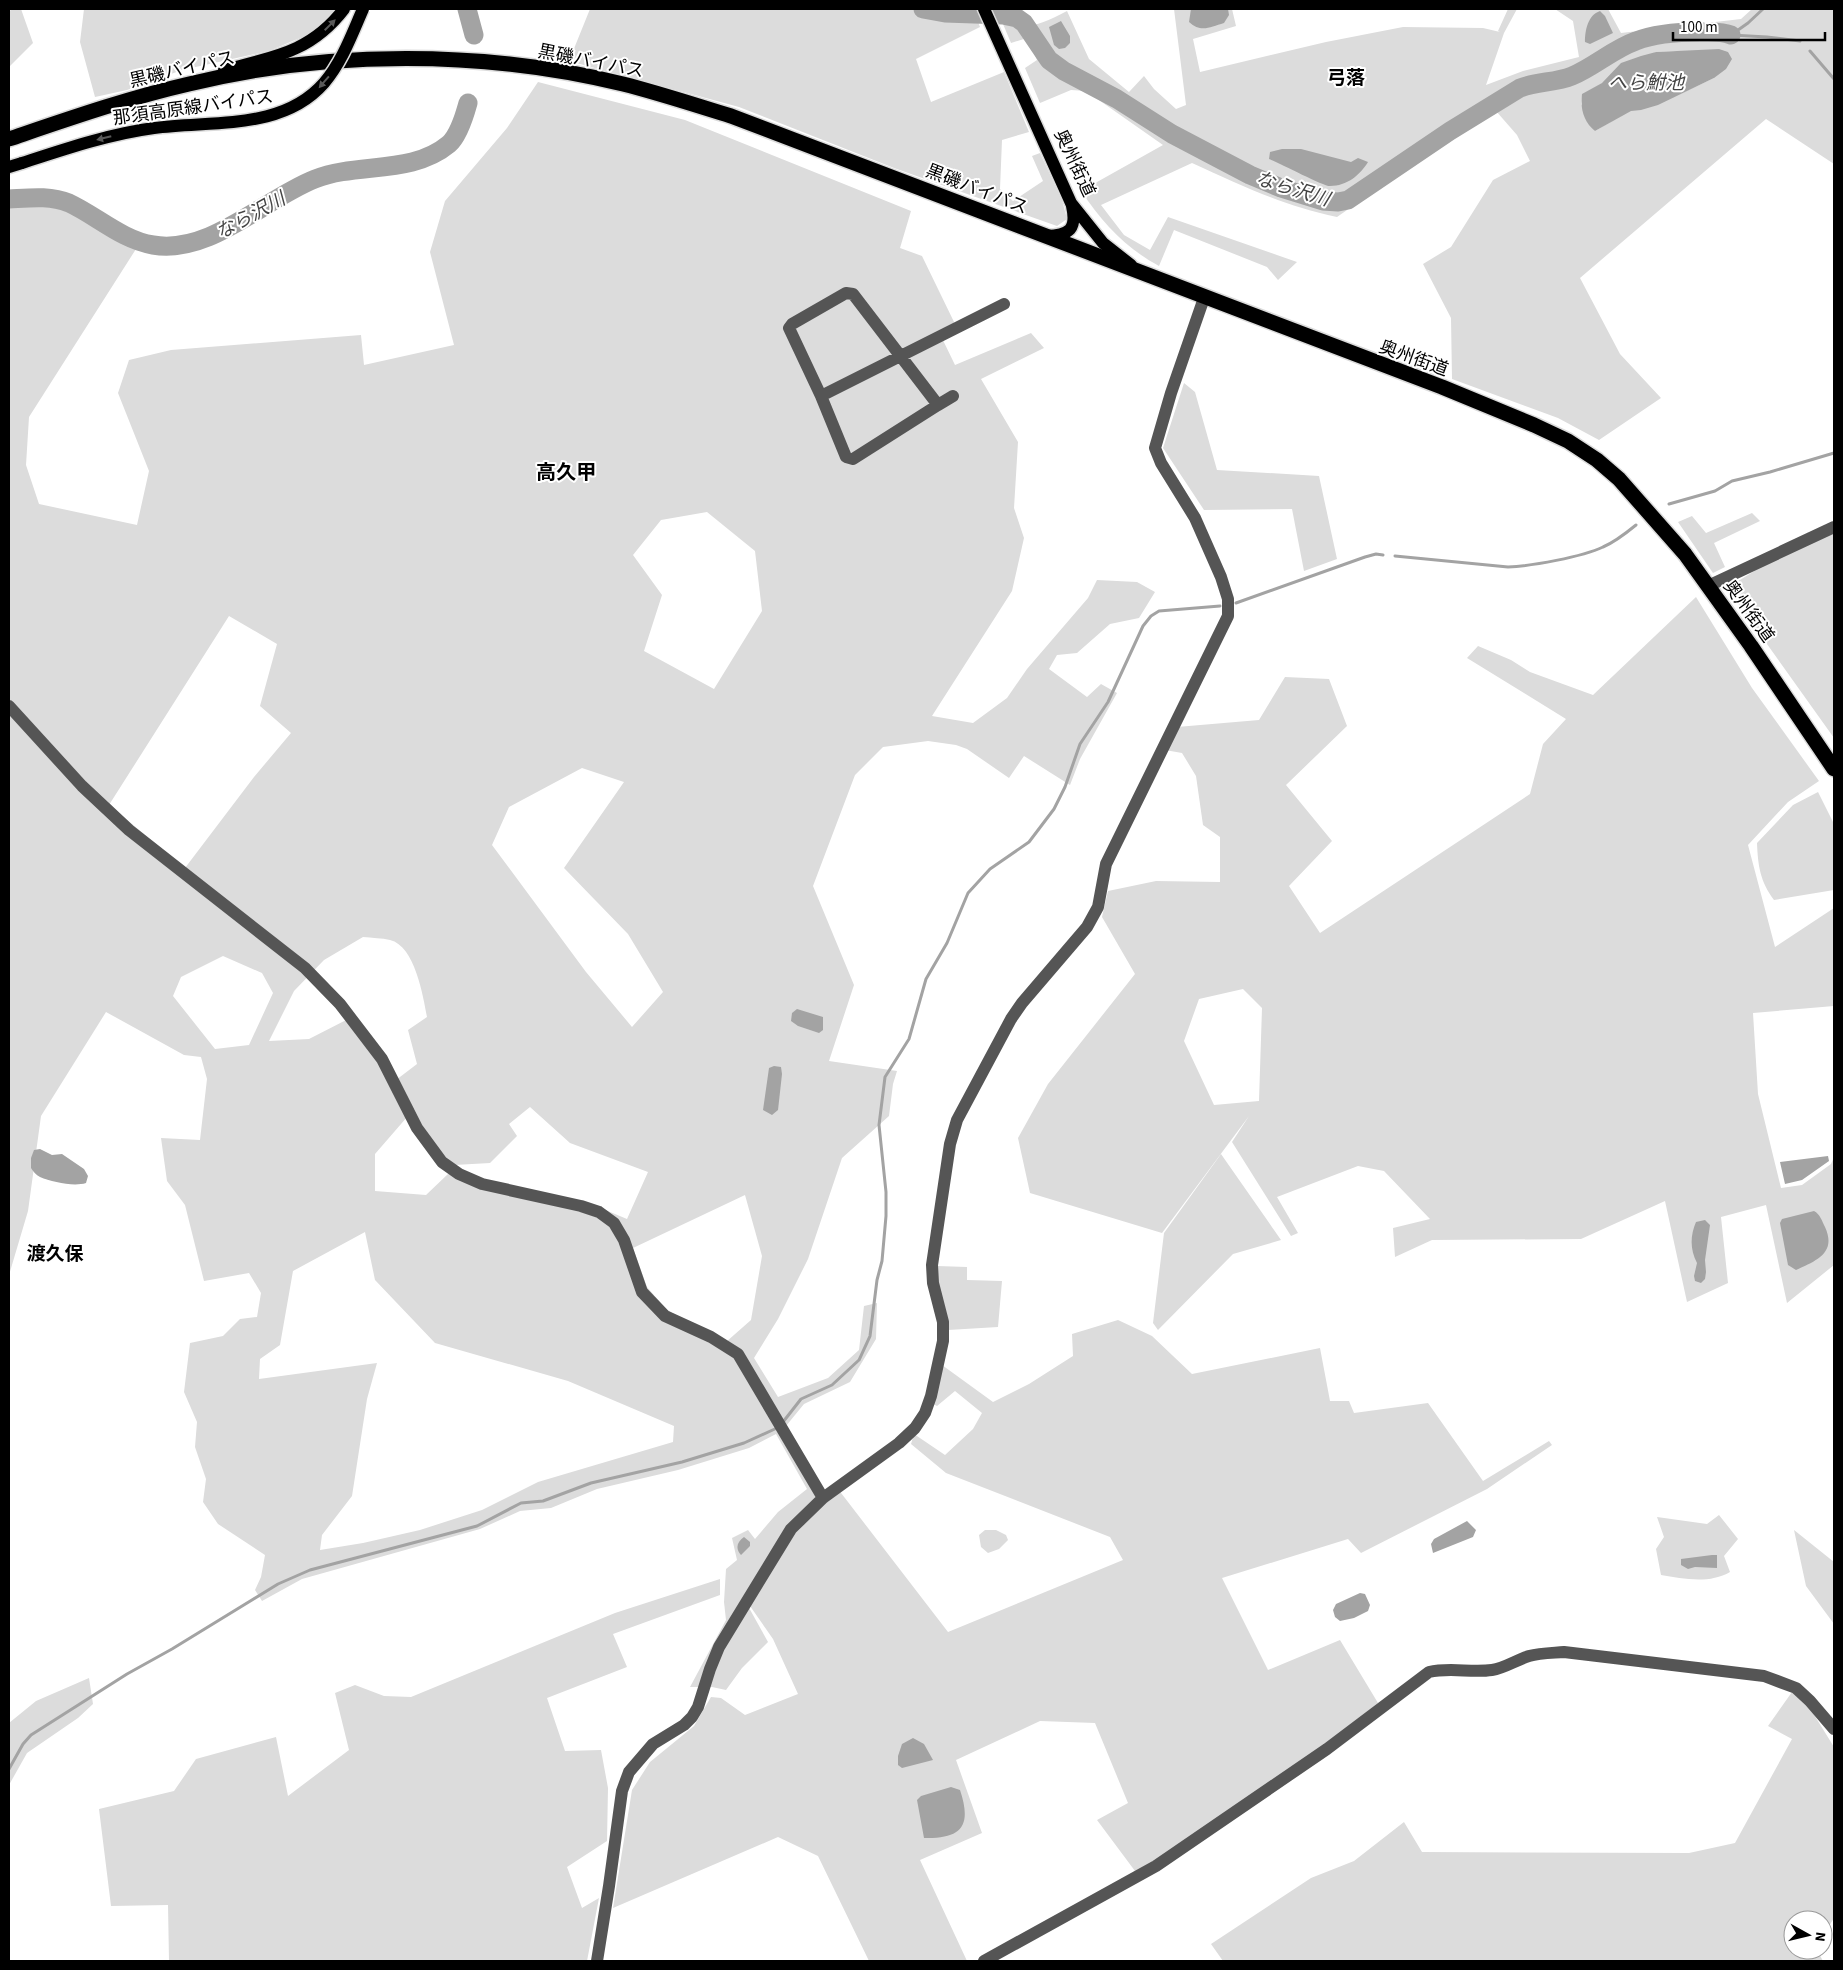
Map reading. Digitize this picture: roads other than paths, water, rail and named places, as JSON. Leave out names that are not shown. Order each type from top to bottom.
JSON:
[{"type":"highway","name":"黒磯バイパス","points":[[9,139],[156,92],[215,78],[300,65],[357,60],[410,59],[487,63],[556,71],[621,84],[731,116],[1143,274]]},
{"type":"highway","name":"奥州街道","points":[[1143,274],[1442,387],[1568,441],[1596,460],[1619,479],[1685,554],[1752,646],[1834,769]]},
{"type":"main road","name":"那須高原線バイパス","points":[[156,92],[214,72],[280,54],[304,44],[332,24],[344,9]]},
{"type":"main road","name":"那須高原線バイパス","points":[[9,167],[80,144],[129,132],[178,125],[250,120],[269,117],[285,111],[307,98],[325,82],[344,51],[362,9]]},
{"type":"main road","name":"奥州街道","points":[[984,9],[1071,203],[1103,243],[1143,274]]},
{"type":"main road","points":[[1047,236],[1063,234],[1072,227],[1074,221],[1071,203]]},
{"type":"street","points":[[938,404],[853,294],[846,293],[792,324],[789,328],[821,396],[846,457],[853,459],[953,396]]},
{"type":"street","points":[[596,1961],[610,1886],[622,1791],[629,1772],[653,1744],[684,1725],[692,1717],[698,1707],[719,1647],[791,1529],[823,1498],[899,1443],[915,1428],[925,1413],[932,1396],[943,1341],[943,1322],[933,1283],[932,1265],[950,1144],[957,1120],[1011,1019],[1022,1003],[1087,927],[1098,907],[1106,864],[1228,616],[1228,599],[1218,569],[1196,518],[1161,463],[1155,448],[1171,393],[1204,298]]},
{"type":"street","points":[[821,396],[1004,304]]},
{"type":"street","points":[[1708,586],[1834,527]]},
{"type":"street","points":[[9,706],[82,786],[128,830],[305,968],[340,1004],[382,1059],[418,1128],[442,1162],[459,1174],[482,1184],[582,1206],[599,1212],[614,1223],[624,1240],[642,1292],[665,1316],[712,1337],[738,1354],[823,1498]]},
{"type":"street","points":[[984,1961],[1156,1866],[1311,1760],[1429,1672],[1448,1669],[1489,1670],[1501,1668],[1529,1656],[1564,1652],[1764,1676],[1796,1688],[1834,1729]]},
{"type":"water","points":[[1191,9],[1228,9],[1229,15],[1224,23],[1202,28],[1189,22]]},
{"type":"water","points":[[1600,11],[1605,16],[1613,33],[1590,44],[1585,42],[1587,28],[1590,19]]},
{"type":"water","points":[[1061,21],[1070,36],[1070,43],[1065,48],[1059,49],[1054,45],[1049,27]]},
{"type":"water","name":"へら鮒池","points":[[1719,49],[1728,52],[1732,59],[1726,69],[1714,78],[1658,105],[1631,111],[1595,131],[1586,119],[1582,110],[1582,94],[1602,83],[1621,63],[1656,52]]},
{"type":"water","points":[[1282,149],[1301,149],[1351,162],[1358,158],[1368,162],[1352,179],[1336,186],[1330,186],[1269,159],[1270,152]]},
{"type":"water","points":[[797,1009],[823,1017],[823,1030],[819,1033],[798,1026],[791,1021],[792,1013]]},
{"type":"water","points":[[774,1066],[781,1067],[782,1074],[778,1110],[772,1115],[763,1110],[769,1068]]},
{"type":"water","points":[[40,1149],[52,1155],[62,1154],[84,1169],[88,1176],[86,1183],[63,1183],[37,1175],[31,1168],[31,1158],[34,1150]]},
{"type":"water","points":[[1828,1156],[1829,1161],[1802,1180],[1785,1184],[1780,1162]]},
{"type":"water","points":[[1814,1211],[1819,1216],[1828,1236],[1826,1250],[1811,1263],[1796,1270],[1788,1265],[1780,1223],[1782,1219]]},
{"type":"water","points":[[1705,1220],[1710,1225],[1705,1260],[1705,1279],[1701,1283],[1695,1281],[1694,1276],[1697,1263],[1692,1248],[1692,1238],[1696,1222]]},
{"type":"water","points":[[1467,1521],[1476,1530],[1473,1537],[1433,1553],[1431,1544],[1434,1539]]},
{"type":"water","points":[[744,1537],[750,1542],[750,1546],[741,1555],[738,1545]]},
{"type":"water","points":[[1717,1555],[1717,1568],[1695,1567],[1688,1569],[1681,1565],[1681,1559]]},
{"type":"water","points":[[1360,1593],[1365,1594],[1370,1605],[1368,1611],[1354,1618],[1340,1621],[1335,1617],[1333,1610],[1336,1604]]},
{"type":"water","points":[[913,1738],[924,1744],[933,1760],[902,1768],[898,1765],[898,1756],[902,1744]]},
{"type":"water","points":[[951,1787],[960,1790],[963,1802],[965,1813],[961,1828],[947,1836],[924,1838],[917,1800],[921,1796]]},
{"type":"waterway","name":"なら沢川","points":[[467,9],[474,35]]},
{"type":"waterway","name":"なら沢川","points":[[923,9],[945,13],[1003,15],[1017,18],[1024,23],[1049,60],[1064,71],[1117,99],[1172,134],[1250,175],[1281,188],[1323,201],[1338,202],[1348,200],[1450,131],[1520,88],[1572,76],[1628,44],[1651,36],[1692,32],[1720,32],[1731,35]]},
{"type":"waterway","points":[[1731,35],[1763,9]]},
{"type":"waterway","points":[[1731,35],[1800,41]]},
{"type":"waterway","points":[[1810,51],[1834,79]]},
{"type":"waterway","name":"なら沢川","points":[[9,199],[39,198],[62,200],[120,233],[153,245],[174,246],[195,242],[216,234],[315,179],[349,171],[402,164],[434,154],[449,144],[455,136],[461,125],[468,103]]},
{"type":"waterway","points":[[1669,504],[1715,491],[1732,481],[1834,453]]},
{"type":"waterway","points":[[1395,556],[1508,567],[1530,565],[1594,551],[1616,540],[1636,525]]},
{"type":"waterway","points":[[1236,603],[1365,557],[1376,554],[1383,555]]},
{"type":"waterway","points":[[783,1422],[801,1399],[832,1385],[859,1360],[870,1336],[877,1280],[882,1261],[886,1216],[886,1192],[879,1125],[885,1077],[909,1039],[926,979],[947,943],[968,893],[990,869],[1029,842],[1054,809],[1065,787],[1080,744],[1108,702],[1143,626],[1151,616],[1159,611],[1220,606]]},
{"type":"waterway","points":[[9,1769],[23,1744],[31,1735],[127,1674],[172,1649],[278,1584],[310,1570],[477,1526],[521,1503],[543,1501],[591,1483],[682,1462],[744,1443],[777,1428]]},
{"type":"district","name":"弓落","points":[[1346,77]]},
{"type":"district","name":"高久甲","points":[[566,472]]},
{"type":"district","name":"渡久保","points":[[55,1253]]}]
